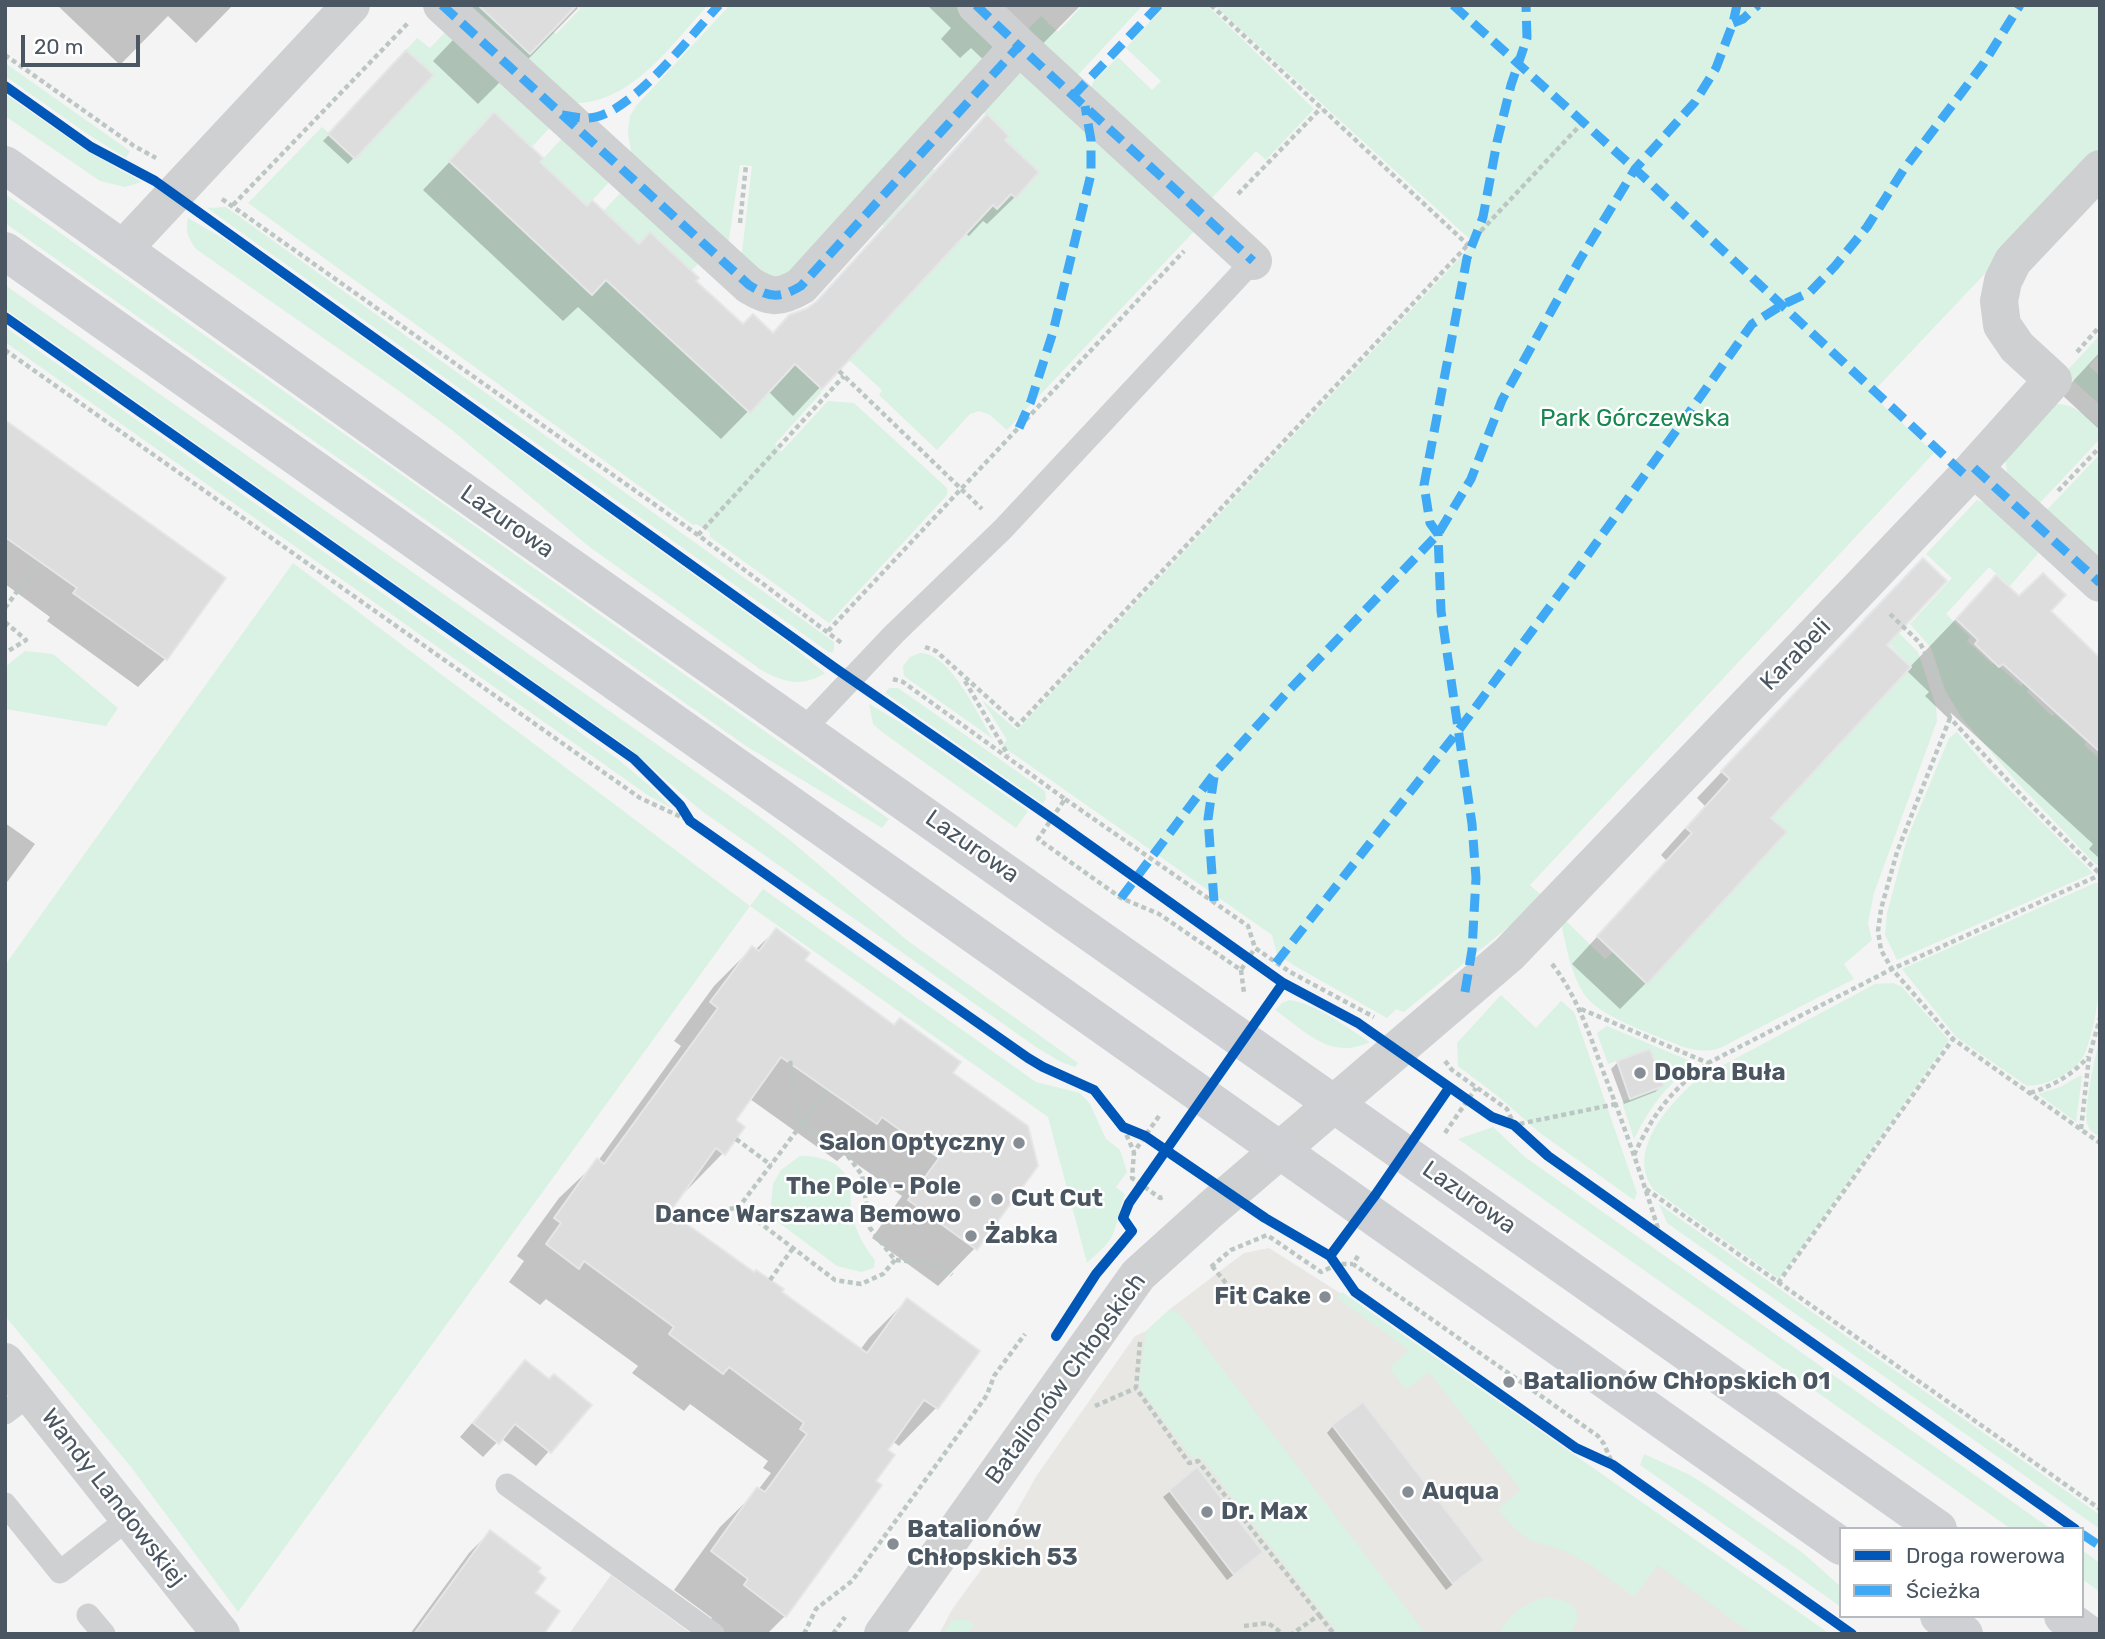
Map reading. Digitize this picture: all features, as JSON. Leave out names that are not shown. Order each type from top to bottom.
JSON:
[{"type":"main road","name":"Lazurowa","points":[[5,165],[434,471],[1935,1527]]},
{"type":"main road","points":[[5,251],[1839,1545]]},
{"type":"main road","points":[[1942,1618],[1964,1634]]},
{"type":"main road","points":[[2066,1618],[2088,1634]]},
{"type":"street","points":[[123,248],[351,5]]},
{"type":"street","points":[[976,5],[1253,261]]},
{"type":"street","points":[[429,10],[749,285],[767,296],[787,294],[801,286],[1019,46]]},
{"type":"street","name":"Karabeli","points":[[1335,1103],[1509,954],[1863,585],[2053,380],[2017,346],[2002,325],[1999,301],[2003,281],[2013,261],[2100,169]]},
{"type":"street","points":[[1974,467],[2100,583]]},
{"type":"street","name":"Batalionów Chłopskich","points":[[883,1634],[1138,1275],[1335,1103]]},
{"type":"street","name":"Wandy Landowskiej","points":[[5,1362],[18,1403],[129,1518],[221,1634]]},
{"type":"lane","points":[[804,729],[894,634],[1003,529],[1253,261]]},
{"type":"lane","points":[[508,1485],[713,1634]]},
{"type":"lane","points":[[5,1504],[60,1573],[129,1518]]},
{"type":"lane","points":[[88,1615],[104,1634]]},
{"type":"path","points":[[1211,5],[1468,245]]},
{"type":"path","points":[[233,205],[429,10]]},
{"type":"path","points":[[5,55],[134,146],[164,162]]},
{"type":"path","points":[[828,631],[1321,108]]},
{"type":"path","points":[[918,648],[936,651],[1018,725],[1583,122]]},
{"type":"path","points":[[735,272],[746,165]]},
{"type":"path","points":[[214,194],[698,536],[828,631],[850,653]]},
{"type":"path","points":[[5,349],[640,798],[690,821]]},
{"type":"path","points":[[839,371],[1003,529]]},
{"type":"path","points":[[698,536],[844,376]]},
{"type":"path","points":[[2031,520],[2100,447]]},
{"type":"path","points":[[5,608],[39,561]]},
{"type":"path","points":[[1634,1155],[1649,1123],[1666,1100],[1685,1080],[1708,1063],[1892,969],[2100,874],[2024,798],[1950,718],[1920,643],[1863,585]]},
{"type":"path","points":[[5,622],[26,640],[5,653]]},
{"type":"path","points":[[893,669],[886,678],[903,682],[1248,926],[1255,948],[1252,962],[1241,970]]},
{"type":"path","points":[[964,677],[1011,759]]},
{"type":"path","points":[[1950,718],[1897,852],[1881,909],[1878,931],[1881,950],[1892,969],[1953,1039],[2100,1143]]},
{"type":"path","points":[[1065,799],[1038,839],[1121,898],[1159,914],[1241,970],[1244,993]]},
{"type":"path","points":[[680,805],[690,821]]},
{"type":"path","points":[[1041,811],[1063,827]]},
{"type":"path","points":[[1524,937],[1564,979],[1580,1009],[1616,1104],[1660,1235]]},
{"type":"path","points":[[1255,948],[1290,972],[1381,1021]]},
{"type":"path","points":[[1237,951],[1252,962]]},
{"type":"path","points":[[1580,1009],[1708,1063]]},
{"type":"path","points":[[2081,1130],[2089,1057],[2100,1018]]},
{"type":"path","points":[[1779,1283],[1953,1039]]},
{"type":"path","points":[[2030,1093],[2050,1087],[2071,1076],[2089,1057]]},
{"type":"path","points":[[1444,1060],[1452,1070],[1507,1109],[1508,1123],[1616,1104]]},
{"type":"path","points":[[790,1061],[801,1125],[845,1152],[862,1175],[870,1228],[895,1260],[938,1264],[952,1275]]},
{"type":"path","points":[[1445,1134],[1476,1088]]},
{"type":"path","points":[[680,1220],[739,1207],[827,1090]]},
{"type":"path","points":[[1134,1152],[1159,1116]]},
{"type":"path","points":[[1123,1127],[1156,1143]]},
{"type":"path","points":[[1123,1127],[1134,1152],[1132,1178],[1160,1198],[1171,1194]]},
{"type":"path","points":[[736,1139],[771,1165]]},
{"type":"path","points":[[1646,1189],[2100,1509]]},
{"type":"path","points":[[739,1207],[835,1280],[861,1284],[883,1274],[895,1260]]},
{"type":"path","points":[[1340,1269],[1330,1256],[1364,1210]]},
{"type":"path","points":[[1202,1274],[1231,1250],[1267,1235],[1321,1272],[1353,1264],[1358,1256]]},
{"type":"path","points":[[1247,1236],[1254,1240]]},
{"type":"path","points":[[770,1280],[793,1248]]},
{"type":"path","points":[[1353,1264],[1598,1436],[1613,1465]]},
{"type":"path","points":[[1212,1266],[1243,1304]]},
{"type":"path","points":[[804,1634],[816,1609],[852,1581],[987,1395],[994,1376],[1025,1334]]},
{"type":"path","points":[[1141,1339],[1136,1388],[1189,1463],[1198,1461],[1334,1634]]},
{"type":"path","points":[[1595,1458],[1613,1465]]},
{"type":"path","points":[[1292,1634],[1319,1615]]},
{"type":"path","points":[[1244,1626],[1268,1623],[1283,1634]]},
{"type":"shaded area","points":[[1269,1248],[1351,1300],[1817,1634],[939,1634],[953,1608],[992,1555],[1037,1475],[1135,1336],[1146,1331],[1170,1309],[1244,1253]]},
{"type":"shaded area","points":[[611,1575],[692,1634],[569,1634]]},
{"type":"green space","points":[[456,5],[486,5],[483,10],[530,54],[552,31],[556,34],[580,9],[577,5],[708,5],[663,55],[630,85],[590,102],[568,103]]},
{"type":"green space","points":[[730,5],[958,5],[994,39],[996,59],[789,280],[740,270],[752,166],[740,165],[726,259],[632,160],[628,132],[630,116],[636,106]]},
{"type":"green space","points":[[1083,5],[1143,5],[1078,75],[1023,34],[1041,16],[1058,32]]},
{"type":"green space","points":[[1165,5],[1207,5],[1314,109],[1266,160],[1256,151],[1210,200],[1091,90],[1093,82],[1118,57],[1152,90],[1161,81],[1126,48]]},
{"type":"green space","name":"Park Górczewska","points":[[1214,5],[2100,5],[2100,152],[1871,394],[1934,453],[1530,885],[1544,898],[1404,1012],[1396,1009],[1387,1018],[1277,954],[1272,935],[1002,746],[1007,740],[982,700],[1017,730],[1474,243]]},
{"type":"green space","points":[[450,27],[554,123],[528,151],[493,112],[450,161],[591,295],[606,280],[749,413],[795,363],[822,389],[775,444],[781,452],[828,401],[854,403],[947,488],[947,495],[829,623],[710,537],[710,532],[693,525],[248,203],[322,127],[356,158],[434,75],[406,50],[417,38],[430,48]]},
{"type":"green space","points":[[5,63],[130,151],[126,158],[5,76]]},
{"type":"green space","points":[[1024,71],[1200,225],[1007,430],[990,415],[979,411],[970,414],[937,450],[879,395],[882,390],[849,360],[993,205],[998,209],[1038,171],[1011,146],[997,148],[1009,135],[983,112],[932,168],[939,175],[909,198],[888,230],[873,216],[1001,78]]},
{"type":"green space","points":[[5,94],[88,152],[142,182],[125,187],[100,181],[5,116]]},
{"type":"green space","points":[[565,135],[612,179],[587,206],[540,162]]},
{"type":"green space","points":[[623,190],[699,263],[688,274],[650,232],[636,247],[598,217]]},
{"type":"green space","points":[[5,194],[889,819],[882,828],[746,746],[5,223]]},
{"type":"green space","points":[[226,207],[834,642],[832,653],[207,208]]},
{"type":"green space","points":[[188,218],[226,240],[787,642],[825,673],[808,681],[793,682],[761,670],[587,545],[452,430],[196,249],[188,234]]},
{"type":"green space","points":[[5,285],[757,815],[908,941],[1078,1063],[1075,1067],[1061,1062],[1036,1047],[699,809],[629,748],[5,309]]},
{"type":"green space","points":[[5,327],[619,760],[672,808],[649,796],[5,342]]},
{"type":"green space","points":[[2100,335],[2100,354],[2089,366],[2100,376],[2100,405],[2065,373]]},
{"type":"green space","points":[[2051,405],[2072,407],[2087,417],[2100,429],[2100,439],[2036,507],[2007,473],[2005,455]]},
{"type":"green space","points":[[2100,454],[2100,562],[2043,514]]},
{"type":"green space","points":[[1977,500],[1999,508],[2041,550],[2010,586],[1989,567],[1946,614],[1970,637],[1967,641],[1992,664],[1994,662],[2021,686],[2027,680],[2032,685],[2027,692],[2052,716],[2055,714],[2086,742],[2084,745],[2100,759],[2100,866],[2094,863],[2016,781],[1961,717],[1945,690],[1931,648],[1910,624],[1952,578],[1926,554]]},
{"type":"green space","points":[[293,563],[750,906],[238,1612],[131,1467],[5,1316],[5,965]]},
{"type":"green space","points":[[1874,608],[1918,652],[1936,706],[1937,721],[1874,893],[1868,923],[1872,940],[1844,964],[1854,979],[1720,1048],[1710,1050],[1683,1047],[1607,1014],[1583,993],[1575,976],[1562,928],[1564,919],[1605,959],[1613,952],[1645,982],[1786,831],[1770,816],[1912,667],[1863,619]]},
{"type":"green space","points":[[25,651],[53,654],[118,708],[106,726],[5,709],[5,667]]},
{"type":"green space","points":[[920,653],[942,663],[953,674],[993,739],[904,676],[903,666],[910,657]]},
{"type":"green space","points":[[889,688],[898,688],[1045,791],[1046,799],[1043,804],[885,693]]},
{"type":"green space","points":[[869,704],[1028,811],[1016,828],[882,732],[873,724]]},
{"type":"green space","points":[[1957,732],[1987,767],[2093,873],[1897,960],[1885,935],[1887,913],[1907,839],[1949,738]]},
{"type":"green space","points":[[2100,883],[2099,992],[2085,1053],[2075,1066],[2060,1077],[2043,1084],[2027,1086],[1956,1037],[1902,969]]},
{"type":"green space","points":[[763,889],[1036,1082],[1080,1093],[1090,1104],[1106,1139],[1120,1150],[1127,1172],[1116,1187],[1125,1194],[1109,1242],[1087,1263],[1048,1117],[750,906]]},
{"type":"green space","points":[[1893,983],[1902,987],[1949,1040],[1779,1279],[1654,1190],[1646,1175],[1644,1159],[1648,1144],[1665,1114],[1699,1078],[1875,984]]},
{"type":"green space","points":[[1501,995],[1536,1028],[1561,1001],[1574,1012],[1637,1193],[1634,1200],[1540,1133],[1458,1066],[1457,1043]]},
{"type":"green space","points":[[1289,1000],[1321,1011],[1370,1042],[1343,1048],[1319,1041],[1275,1010]]},
{"type":"green space","points":[[1607,1026],[1690,1061],[1690,1068],[1672,1083],[1658,1100],[1634,1139],[1622,1102],[1664,1086],[1650,1049],[1608,1064],[1597,1033]]},
{"type":"green space","points":[[2100,1037],[2100,1137],[2088,1126],[2087,1108]]},
{"type":"green space","points":[[2081,1075],[2076,1122],[2038,1094],[2060,1087]]},
{"type":"green space","points":[[1493,1127],[1525,1157],[2048,1527],[2008,1527],[1458,1139]]},
{"type":"green space","points":[[800,1156],[825,1160],[839,1167],[844,1173],[850,1189],[852,1216],[861,1240],[875,1260],[874,1268],[861,1272],[837,1266],[778,1222],[771,1204],[773,1184],[781,1170]]},
{"type":"green space","points":[[1659,1204],[2100,1515],[2100,1529],[1667,1223]]},
{"type":"green space","points":[[1342,1292],[1830,1634],[1749,1634],[1658,1565],[1634,1597],[1591,1565],[1565,1551],[1529,1540],[1512,1526],[1498,1509],[1521,1490],[1429,1372],[1406,1390],[1389,1368],[1409,1350],[1337,1298]]},
{"type":"green space","points":[[1170,1309],[1182,1316],[1426,1634],[1339,1634],[1202,1458],[1192,1458],[1139,1387],[1146,1331]]},
{"type":"green space","points":[[1644,1454],[1690,1475],[1803,1553],[1839,1585],[1839,1606],[1640,1465]]},
{"type":"green space","points":[[2084,1551],[2100,1563],[2100,1592],[2084,1580]]},
{"type":"green space","points":[[1543,1598],[1560,1600],[1573,1606],[1577,1617],[1570,1634],[1500,1634],[1517,1611]]},
{"type":"green space","points":[[952,1620],[968,1620],[974,1625],[967,1634],[943,1634]]},
{"type":"building","points":[[478,5],[577,5],[530,54]]},
{"type":"building","points":[[406,50],[434,75],[355,159],[328,134]]},
{"type":"building","points":[[494,112],[543,158],[540,162],[587,206],[592,200],[639,244],[650,232],[699,278],[696,281],[743,324],[753,314],[773,333],[789,315],[808,308],[817,301],[987,114],[1009,136],[1005,140],[1039,172],[1016,198],[1011,194],[997,209],[993,205],[822,389],[795,364],[750,413],[606,280],[592,295],[449,161]]},
{"type":"building","points":[[5,420],[226,578],[167,660],[73,593],[77,588],[5,537]]},
{"type":"building","points":[[1923,558],[1947,581],[1887,645],[1911,667],[1771,818],[1787,832],[1647,984],[1597,936],[1692,833],[1686,828],[1730,779],[1721,771]]},
{"type":"building","points":[[2043,573],[2066,595],[2051,611],[2100,658],[2100,752],[2003,664],[1999,667],[1975,644],[1978,640],[1956,619],[1996,575],[2019,596]]},
{"type":"building","points":[[776,928],[810,953],[805,960],[894,1025],[900,1018],[961,1062],[953,1073],[1028,1126],[1038,1166],[977,1250],[908,1200],[939,1158],[882,1117],[877,1124],[781,1057],[736,1120],[745,1127],[725,1155],[716,1148],[670,1212],[754,1272],[756,1270],[784,1289],[782,1292],[867,1353],[907,1298],[980,1351],[938,1409],[924,1400],[888,1450],[895,1455],[876,1481],[882,1485],[786,1617],[744,1585],[748,1579],[711,1551],[757,1487],[765,1492],[807,1434],[800,1429],[804,1423],[729,1367],[723,1374],[669,1334],[674,1327],[584,1261],[579,1269],[546,1244],[561,1223],[554,1218],[597,1158],[604,1164],[718,1008],[710,1002],[752,946],[759,951]]},
{"type":"building","name":"Dobra Buła","points":[[1650,1049],[1664,1086],[1630,1099],[1617,1061]]},
{"type":"building","points":[[525,1360],[549,1379],[554,1374],[592,1405],[551,1453],[515,1424],[499,1444],[473,1423]]},
{"type":"building","name":"Auqua","points":[[1363,1402],[1484,1560],[1453,1584],[1332,1425]]},
{"type":"building","points":[[1197,1467],[1263,1552],[1234,1575],[1169,1490]]},
{"type":"building","points":[[490,1530],[541,1568],[538,1572],[546,1578],[535,1593],[560,1611],[544,1634],[414,1634]]},
{"type":"marked path","points":[[442,5],[749,285],[769,294],[780,295],[801,286],[1019,46],[1253,261]]},
{"type":"marked path","points":[[562,115],[589,118],[605,114],[623,104],[659,72],[719,5]]},
{"type":"marked path","points":[[976,5],[1019,46]]},
{"type":"marked path","points":[[1073,96],[1159,5]]},
{"type":"marked path","points":[[1453,5],[1635,169],[1966,476]]},
{"type":"marked path","points":[[1465,992],[1472,950],[1476,878],[1472,824],[1441,611],[1438,534],[1430,523],[1424,485],[1467,258],[1483,217],[1511,85],[1527,38],[1526,5]]},
{"type":"marked path","points":[[1121,898],[1214,774],[1292,687],[1438,534],[1471,479],[1502,400],[1579,261],[1635,169],[1695,102],[1716,68],[1737,5]]},
{"type":"marked path","points":[[1733,23],[1743,19],[1758,5]]},
{"type":"marked path","points":[[1276,963],[1458,731],[1580,566],[1752,324],[1782,305],[1810,292],[1835,266],[1867,227],[1904,169],[1984,63],[2020,5]]},
{"type":"marked path","points":[[1019,428],[1031,401],[1053,332],[1091,174],[1091,140],[1085,106]]},
{"type":"marked path","points":[[1974,468],[2100,583]]},
{"type":"marked path","points":[[1214,777],[1208,819],[1214,901]]},
{"type":"marked path","points":[[2084,1535],[2100,1546]]},
{"type":"cycle path","points":[[5,86],[91,147],[155,181],[835,668],[1283,983],[1358,1023],[1492,1117],[1514,1125],[1548,1156],[2072,1527]]},
{"type":"cycle path","points":[[5,317],[634,759],[680,805],[690,821],[1028,1058],[1094,1090],[1123,1127],[1145,1136],[1265,1218],[1330,1256],[1355,1292],[1576,1448],[1613,1465],[1852,1634]]},
{"type":"cycle path","points":[[1056,1336],[1096,1274],[1132,1231],[1123,1218],[1129,1203],[1283,983]]},
{"type":"cycle path","points":[[1330,1256],[1449,1088]]},
{"type":"place","name":"Dobra Buła","points":[[1640,1073]]},
{"type":"place","name":"Salon Optyczny","points":[[1019,1143]]},
{"type":"place","name":"Cut Cut","points":[[997,1199]]},
{"type":"place","name":"The Pole - Pole Dance Warszawa Bemowo","points":[[975,1201]]},
{"type":"place","name":"Żabka","points":[[971,1236]]},
{"type":"place","name":"Fit Cake","points":[[1325,1297]]},
{"type":"place","name":"Batalionów Chłopskich 01","points":[[1509,1382]]},
{"type":"place","name":"Auqua","points":[[1408,1492]]},
{"type":"place","name":"Dr. Max","points":[[1207,1512]]},
{"type":"place","name":"Batalionów Chłopskich 53","points":[[893,1544]]}]
